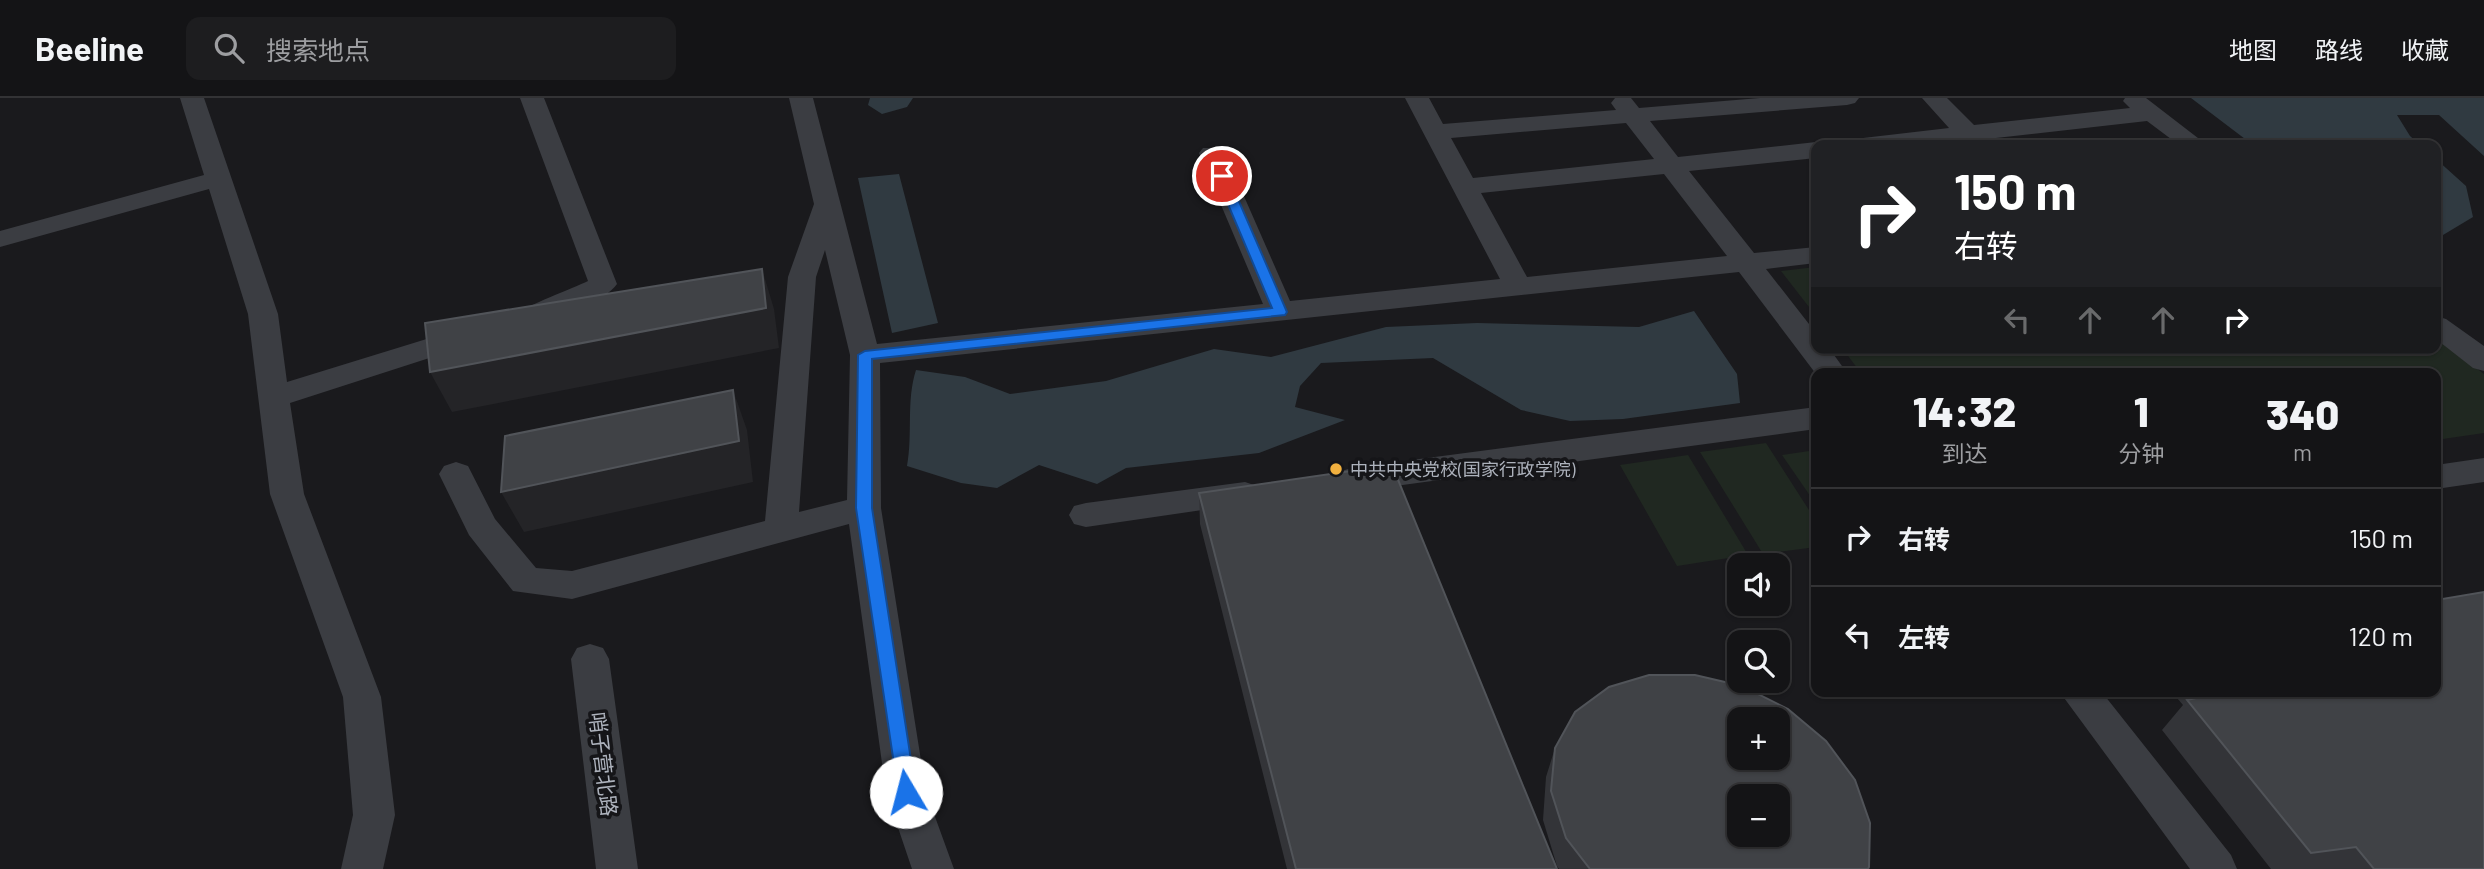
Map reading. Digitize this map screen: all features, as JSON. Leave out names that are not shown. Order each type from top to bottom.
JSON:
[{"type":"street","points":[[192,98],[263,314],[287,494],[362,697],[374,815],[362,869]]},
{"type":"street","points":[[274,397],[567,303],[603,284],[532,98]]},
{"type":"street","points":[[801,98],[865,355],[864,508],[906,792],[933,869]]},
{"type":"street","points":[[1417,98],[1518,286]]},
{"type":"street","points":[[1934,98],[1974,139]]},
{"type":"street","points":[[2131,98],[2188,140]]},
{"type":"street","points":[[1435,132],[1626,107],[1858,125],[1974,139],[2152,113]]},
{"type":"street","points":[[1626,107],[1811,346]]},
{"type":"street","points":[[1465,187],[1811,151]]},
{"type":"street","points":[[1212,153],[1280,312]]},
{"type":"street","points":[[0,239],[218,178]]},
{"type":"street","points":[[780,530],[802,277],[827,204]]},
{"type":"street","points":[[865,355],[1811,256]]},
{"type":"street","points":[[2441,329],[2484,360]]},
{"type":"street","points":[[1817,354],[1828,368]]},
{"type":"street","points":[[1320,484],[1811,419]]},
{"type":"street","points":[[2441,476],[2484,470]]},
{"type":"street","points":[[456,474],[481,526],[526,581],[572,586],[864,508]]},
{"type":"street","points":[[1086,515],[1279,489]]},
{"type":"street","name":"哨子营北路","points":[[590,659],[617,869]]},
{"type":"street","points":[[2083,697],[2216,869]]},
{"type":"shaded area","points":[[870,98],[913,98],[907,107],[882,114],[868,105]]},
{"type":"shaded area","points":[[2191,98],[2484,98],[2484,156],[2439,115],[2397,115],[2414,140],[2246,140]]},
{"type":"shaded area","points":[[2441,164],[2466,186],[2473,217],[2443,235]]},
{"type":"shaded area","points":[[899,174],[938,323],[892,333],[858,178]]},
{"type":"shaded area","points":[[1811,268],[1811,310],[1781,271]]},
{"type":"shaded area","points":[[1694,311],[1737,374],[1740,403],[1623,419],[1570,421],[1521,410],[1433,358],[1321,363],[1300,386],[1295,407],[1345,420],[1259,453],[1126,468],[1097,484],[1039,465],[997,488],[961,483],[907,466],[911,394],[916,370],[965,377],[1010,394],[1106,381],[1214,349],[1271,357],[1386,327],[1477,323],[1639,327]]},
{"type":"shaded area","points":[[2441,341],[2484,374],[2484,433],[2441,439],[2441,368],[1857,368],[1847,354],[2441,354]]},
{"type":"shaded area","points":[[1766,443],[1811,513],[1811,548],[1762,553],[1700,452]]},
{"type":"shaded area","points":[[1811,451],[1811,497],[1782,455]]},
{"type":"shaded area","points":[[1688,455],[1747,553],[1727,553],[1727,558],[1677,566],[1620,465]]},
{"type":"building","points":[[762,269],[766,308],[430,372],[425,323]]},
{"type":"building","points":[[733,390],[739,441],[501,492],[505,436]]},
{"type":"building","points":[[1392,465],[1557,869],[1296,869],[1199,493]]},
{"type":"building","points":[[2484,592],[2484,869],[2374,869],[2356,847],[2311,853],[2187,700],[2201,697],[2441,697],[2441,599]]},
{"type":"building","points":[[1649,675],[1695,675],[1727,682],[1727,693],[1756,693],[1784,707],[1727,707],[1727,770],[1790,770],[1790,711],[1826,741],[1855,780],[1870,823],[1868,869],[1590,869],[1566,838],[1551,791],[1555,748],[1575,712],[1609,687]]},
{"type":"place","name":"中共中央党校(国家行政学院)","points":[[1336,469]]},
{"type":"route","points":[[906,792],[864,508],[865,355],[1280,312],[1222,176]]}]
